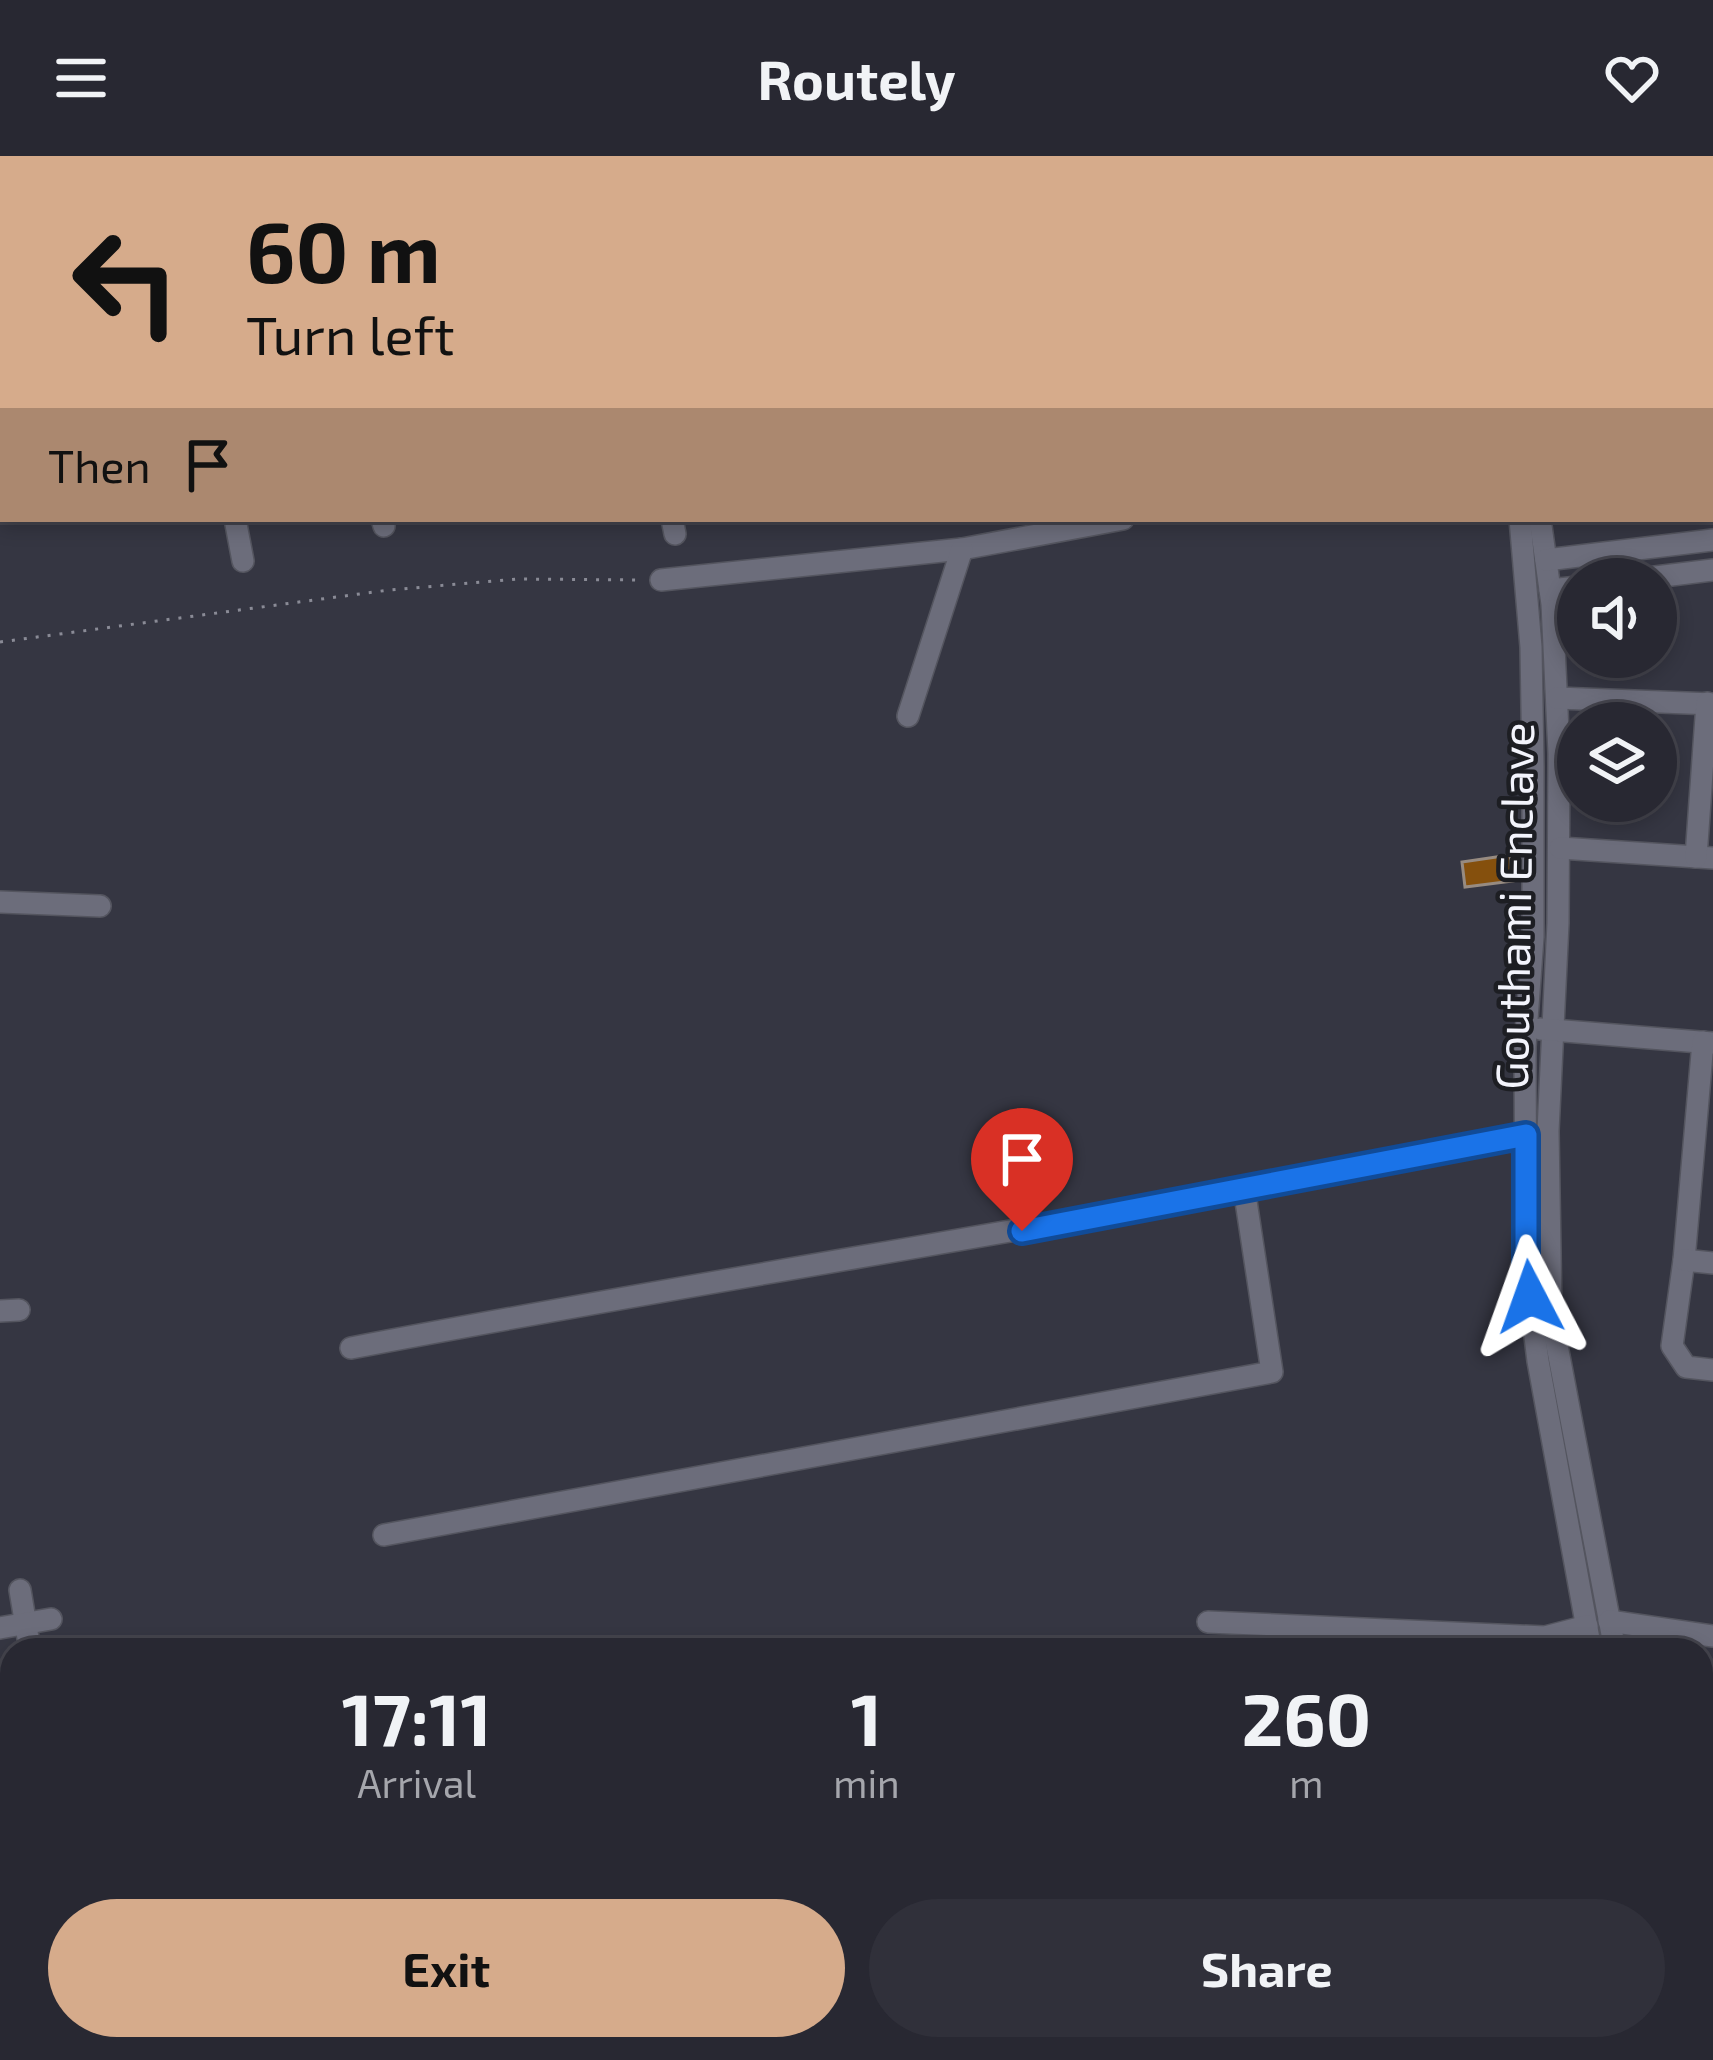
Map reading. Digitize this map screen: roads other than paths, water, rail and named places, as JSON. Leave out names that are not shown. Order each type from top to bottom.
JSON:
[{"type":"street","points":[[236,522],[243,561]]},
{"type":"street","points":[[661,580],[966,548],[1107,522]]},
{"type":"street","name":"Gouthami Enclave","points":[[1520,522],[1531,647],[1533,767],[1526,1264],[1538,1361],[1598,1624],[1607,1638]]},
{"type":"street","name":"Gouthami Enclave","points":[[1540,522],[1550,590],[1560,848],[1548,1131],[1551,1314],[1598,1624],[1595,1638]]},
{"type":"street","points":[[1546,560],[1713,540]]},
{"type":"street","points":[[908,716],[966,548]]},
{"type":"street","points":[[1677,574],[1713,570]]},
{"type":"street","points":[[1550,590],[1557,589]]},
{"type":"street","points":[[1556,698],[1710,703],[1704,858],[1560,848]]},
{"type":"street","points":[[0,902],[100,906]]},
{"type":"street","points":[[1526,1029],[1708,1043],[1672,1346],[1685,1367],[1713,1370]]},
{"type":"street","points":[[351,1348],[1526,1135]]},
{"type":"street","points":[[385,1535],[1272,1372],[1244,1188]]},
{"type":"street","points":[[1684,1260],[1713,1262]]},
{"type":"street","points":[[20,1589],[28,1638]]},
{"type":"street","points":[[0,1628],[51,1619]]},
{"type":"street","points":[[1208,1622],[1545,1636],[1598,1624],[1713,1636]]}]
